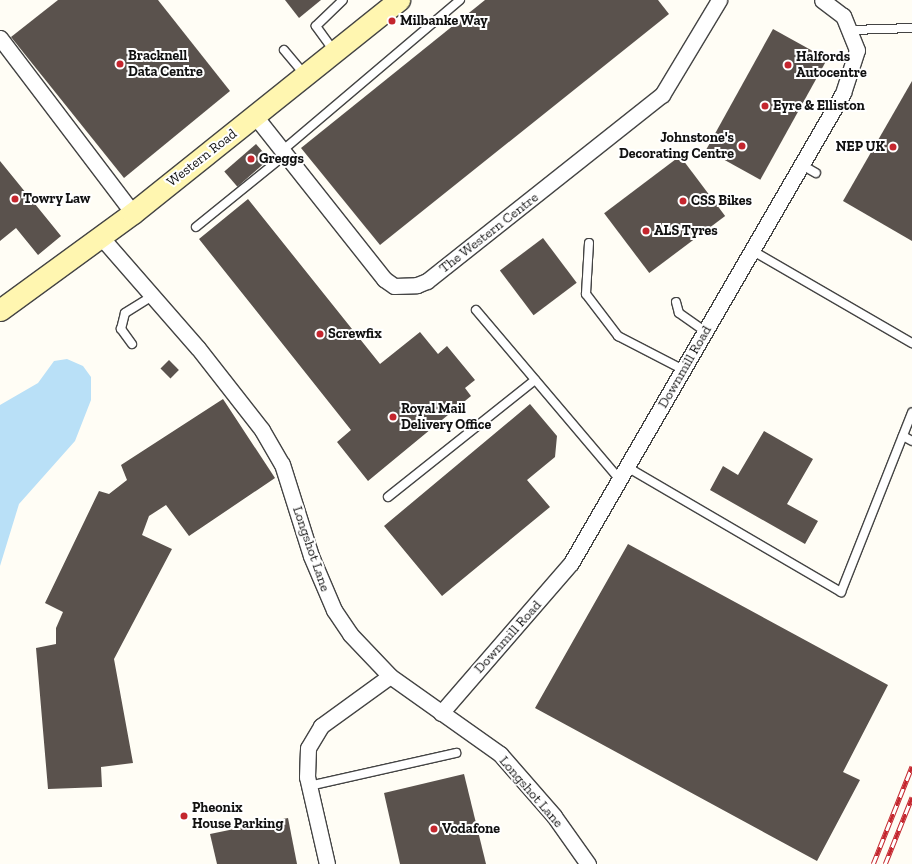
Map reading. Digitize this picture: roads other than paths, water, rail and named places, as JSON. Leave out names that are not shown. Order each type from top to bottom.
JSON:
[{"type":"street","name":"Western Road","points":[[0,310],[101,238],[399,0]]},
{"type":"street","name":"The Western Centre","points":[[255,116],[384,279],[394,286],[417,285],[427,281],[662,95],[719,0]]},
{"type":"street","name":"Downmill Road","points":[[441,713],[571,563],[624,474],[850,80],[857,50],[852,30],[843,16],[822,0]]},
{"type":"street","points":[[0,38],[133,213]]},
{"type":"street","name":"Longshot Lane","points":[[101,238],[152,296],[262,430],[282,464],[311,556],[334,610],[350,634],[390,676],[500,754],[520,774],[588,864]]},
{"type":"street","points":[[327,864],[308,786],[306,761],[313,736],[390,676]]},
{"type":"lane","points":[[335,52],[316,26],[343,0]]},
{"type":"lane","points":[[196,227],[460,0]]},
{"type":"lane","points":[[852,30],[912,28]]},
{"type":"lane","points":[[284,50],[305,76]]},
{"type":"lane","points":[[802,165],[816,173]]},
{"type":"lane","points":[[589,243],[586,294],[618,336],[684,370]]},
{"type":"lane","points":[[753,250],[912,343]]},
{"type":"lane","points":[[132,344],[121,329],[126,313],[152,296]]},
{"type":"lane","points":[[676,302],[679,313],[706,332]]},
{"type":"lane","points":[[476,310],[535,380],[624,474],[841,592],[912,413]]},
{"type":"lane","points":[[388,498],[535,380]]},
{"type":"lane","points":[[903,436],[912,441]]},
{"type":"lane","points":[[308,786],[456,753]]},
{"type":"water","points":[[67,359],[83,366],[91,377],[91,400],[75,441],[19,504],[0,566],[0,405],[38,383],[54,361]]},
{"type":"railway","points":[[873,864],[912,766]]},
{"type":"railway","points":[[885,864],[912,797]]},
{"type":"place","name":"Milbanke Way","points":[[392,21]]},
{"type":"place","name":"Bracknell Data Centre","points":[[120,64]]},
{"type":"place","name":"Halfords Autocentre","points":[[788,65]]},
{"type":"place","name":"Eyre & Elliston","points":[[765,106]]},
{"type":"place","name":"Johnstone's Decorating Centre","points":[[742,146]]},
{"type":"place","name":"NEP UK","points":[[893,147]]},
{"type":"place","name":"Greggs","points":[[251,159]]},
{"type":"place","name":"Towry Law","points":[[15,199]]},
{"type":"place","name":"CSS Bikes","points":[[683,201]]},
{"type":"place","name":"ALS Tyres","points":[[646,231]]},
{"type":"place","name":"Screwfix","points":[[320,334]]},
{"type":"place","name":"Royal Mail Delivery Office","points":[[393,417]]},
{"type":"place","name":"Pheonix House Parking","points":[[184,816]]},
{"type":"place","name":"Vodafone","points":[[434,829]]}]
